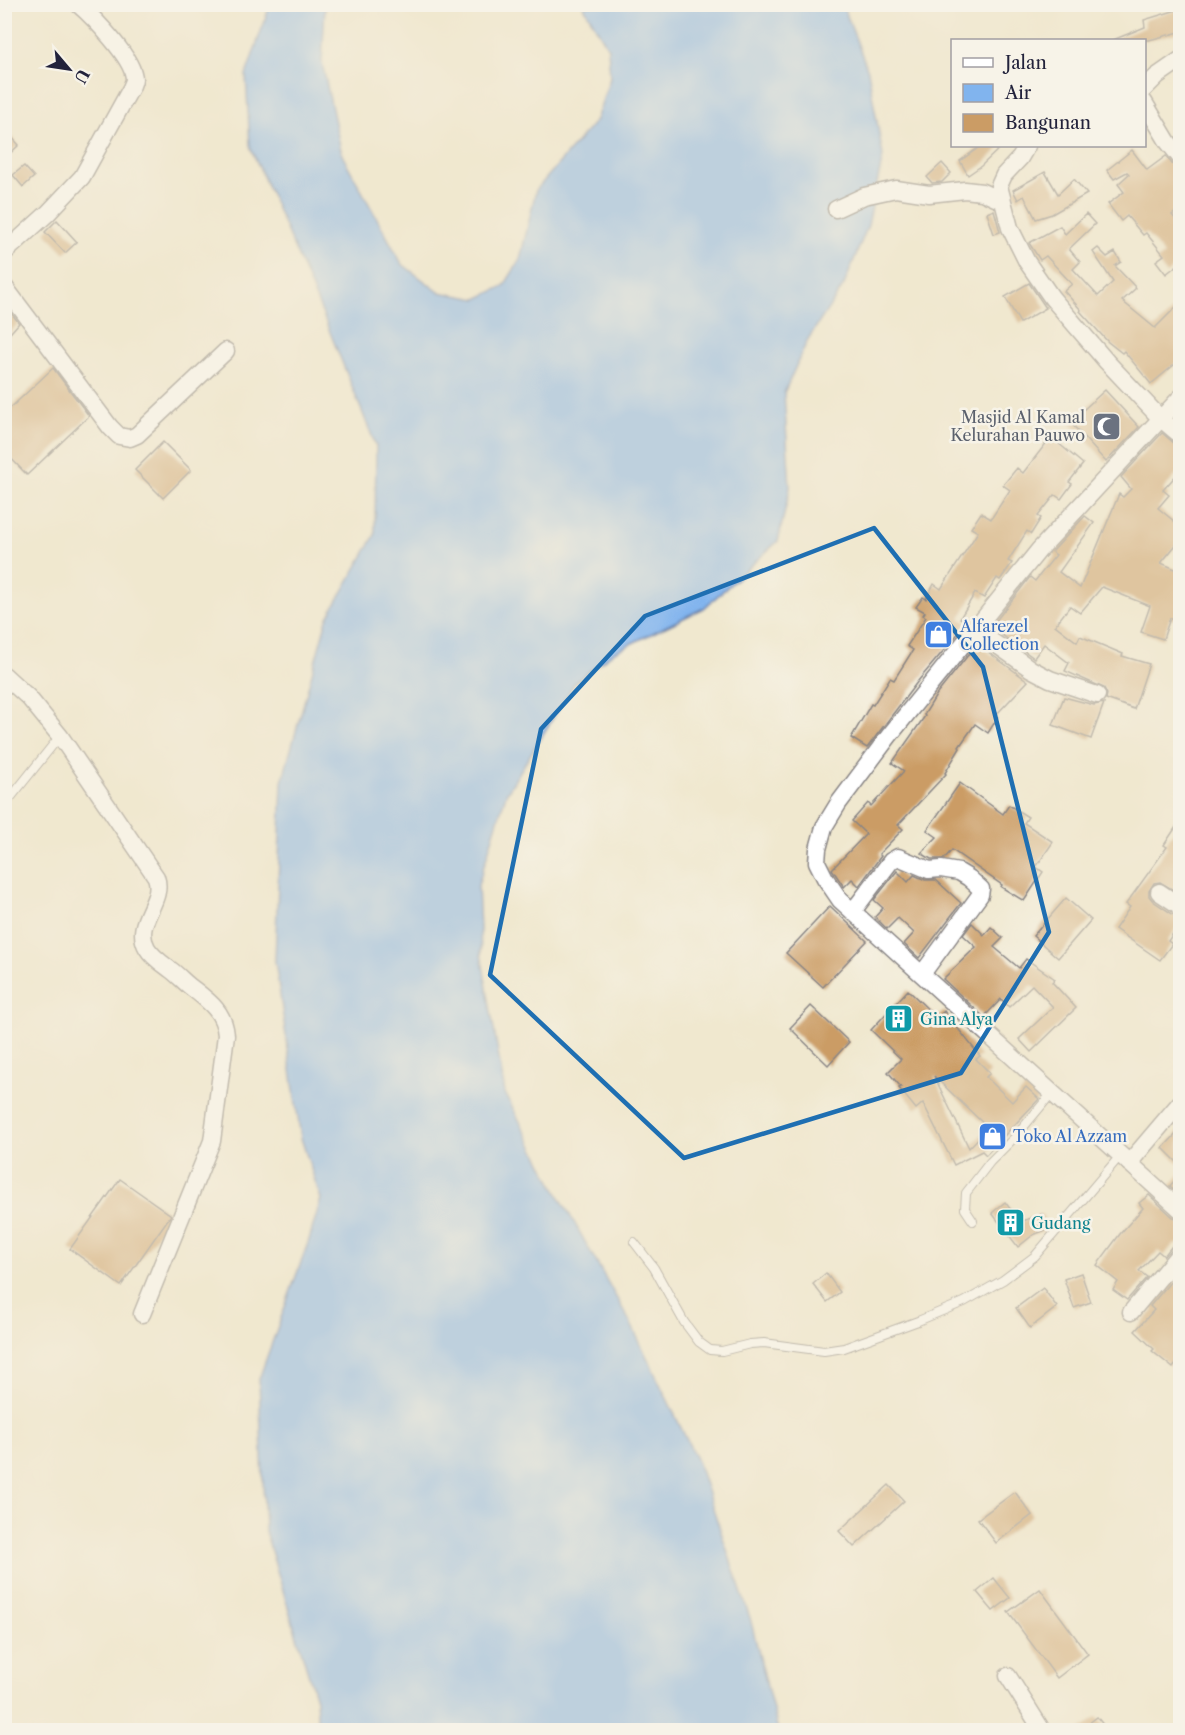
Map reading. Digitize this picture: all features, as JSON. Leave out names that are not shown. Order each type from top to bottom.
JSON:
[{"type":"street","points":[[4,253],[48,213],[82,177],[134,79],[120,51],[96,20],[78,4]]},
{"type":"street","points":[[1146,87],[1180,60]]},
{"type":"street","points":[[1146,105],[1180,157]]},
{"type":"street","points":[[1026,147],[1020,158],[1004,175],[999,186],[1011,228],[1026,262],[1092,346],[1161,419],[1180,435]]},
{"type":"street","points":[[836,209],[864,196],[896,189],[929,194],[965,190],[982,192],[1002,201]]},
{"type":"street","points":[[4,286],[63,362],[98,412],[119,436],[130,438],[137,435],[226,351]]},
{"type":"street","points":[[1180,398],[1040,550],[889,736],[838,804],[824,827],[817,862],[840,900],[1180,1209]]},
{"type":"street","points":[[976,630],[1031,669],[1050,679],[1097,695]]},
{"type":"street","points":[[4,675],[29,698],[60,736],[156,877],[159,884],[157,894],[143,928],[148,949],[159,961],[208,1000],[225,1023],[226,1035],[213,1141],[142,1314]]},
{"type":"street","points":[[853,911],[891,861],[898,857],[929,870],[950,870],[969,878],[981,889],[980,895],[922,974]]},
{"type":"street","points":[[1159,892],[1180,906]]},
{"type":"street","points":[[1124,1160],[1180,1103]]},
{"type":"street","points":[[1131,1312],[1180,1253]]},
{"type":"street","points":[[1008,1676],[1042,1731]]},
{"type":"lane","points":[[4,806],[60,736]]},
{"type":"lane","points":[[974,1221],[965,1209],[966,1193],[990,1162],[1016,1136],[1052,1093]]},
{"type":"lane","points":[[634,1242],[654,1268],[684,1322],[699,1342],[710,1350],[722,1351],[764,1343],[824,1351],[844,1347],[918,1321],[964,1302],[1003,1280],[1035,1256],[1124,1160]]},
{"type":"highlighted area","points":[[874,528],[983,667],[1049,932],[961,1073],[684,1158],[490,975],[541,729],[645,616]]},
{"type":"water","points":[[270,5],[325,5],[322,63],[342,155],[402,264],[439,292],[477,299],[504,286],[520,260],[536,190],[596,120],[610,78],[608,48],[583,5],[840,5],[845,11],[868,71],[883,156],[868,225],[844,285],[808,339],[784,393],[790,488],[778,541],[704,608],[614,652],[575,682],[506,794],[478,885],[481,954],[505,1093],[552,1183],[630,1322],[697,1461],[750,1618],[778,1730],[318,1730],[316,1699],[265,1531],[259,1379],[309,1240],[321,1199],[301,1138],[275,961],[282,782],[327,619],[375,535],[376,446],[321,310],[250,146],[246,75]]},
{"type":"building","points":[[1180,9],[1180,32],[1149,40],[1115,39],[1145,27],[1144,20]]},
{"type":"building","points":[[4,129],[19,145],[4,159]]},
{"type":"building","points":[[980,147],[1001,147],[968,175],[960,161]]},
{"type":"building","points":[[1132,150],[1147,170],[1166,156],[1172,164],[1180,167],[1180,209],[1172,215],[1180,225],[1180,263],[1166,274],[1156,261],[1164,255],[1146,233],[1143,235],[1127,216],[1121,221],[1108,204],[1124,192],[1118,184],[1129,174],[1127,172],[1114,179],[1107,170]]},
{"type":"building","points":[[942,163],[951,173],[942,182],[932,183],[927,177]]},
{"type":"building","points":[[24,166],[34,177],[23,187],[13,175]]},
{"type":"building","points":[[1045,172],[1058,194],[1074,179],[1087,194],[1052,214],[1036,219],[1024,196],[1018,200],[1013,190]]},
{"type":"building","points":[[994,210],[1000,232],[994,234],[987,213]]},
{"type":"building","points":[[1086,214],[1095,224],[1069,249],[1080,262],[1073,269],[1098,296],[1113,282],[1093,252],[1098,248],[1107,257],[1115,252],[1121,262],[1115,266],[1136,288],[1122,301],[1155,328],[1180,303],[1180,360],[1151,384],[1124,351],[1122,353],[1108,342],[1080,311],[1064,291],[1072,284],[1046,256],[1040,260],[1029,243],[1060,226],[1065,234]]},
{"type":"building","points":[[57,220],[77,242],[65,253],[45,232]]},
{"type":"building","points":[[1029,283],[1046,308],[1020,323],[1005,297]]},
{"type":"building","points":[[4,304],[19,323],[4,340]]},
{"type":"building","points":[[53,368],[89,416],[27,475],[4,451],[4,414]]},
{"type":"building","name":"Masjid Al Kamal Kelurahan Pauwo","points":[[1105,390],[1139,427],[1106,462],[1070,422]]},
{"type":"building","points":[[1162,433],[1180,445],[1180,471],[1163,490],[1169,495],[1158,508],[1180,526],[1180,540],[1161,563],[1180,571],[1180,621],[1170,618],[1163,639],[1141,632],[1150,606],[1102,587],[1080,613],[1070,606],[1055,625],[1077,642],[1080,636],[1123,654],[1122,656],[1149,664],[1134,709],[1106,699],[1107,694],[1104,688],[1065,671],[1069,663],[1044,644],[1034,658],[991,627],[1030,577],[1035,581],[1056,555],[1052,552],[1085,516],[1094,523],[1059,572],[1080,588],[1119,494],[1123,497],[1131,489],[1121,477]]},
{"type":"building","points":[[1051,437],[1083,464],[1069,482],[1072,484],[1061,499],[1055,495],[1038,516],[1041,518],[1031,534],[1027,531],[1008,561],[1012,563],[1000,580],[997,578],[984,598],[975,593],[960,618],[967,623],[918,681],[867,748],[851,738],[871,704],[873,705],[890,678],[894,680],[913,650],[907,646],[926,617],[923,615],[925,612],[916,607],[923,597],[926,599],[934,584],[941,589],[978,532],[971,528],[981,513],[991,519],[1010,490],[1003,485],[1017,468],[1023,473]]},
{"type":"building","points":[[163,442],[191,470],[163,498],[135,470]]},
{"type":"building","points":[[977,644],[1028,681],[995,716],[998,717],[988,733],[975,724],[959,747],[946,774],[898,825],[903,829],[879,854],[881,856],[859,886],[852,879],[844,887],[832,869],[866,834],[852,821],[868,803],[871,806],[904,771],[892,763],[925,716],[937,694]]},
{"type":"building","points":[[1064,697],[1094,705],[1104,703],[1091,739],[1053,725]]},
{"type":"building","points":[[960,783],[1003,814],[1009,805],[1028,817],[1024,823],[1053,842],[1036,867],[1043,872],[1024,901],[1001,887],[1002,885],[952,850],[944,859],[931,859],[921,853],[937,837],[927,830]]},
{"type":"building","points":[[1180,821],[1180,894],[1160,882],[1154,883],[1149,891],[1149,896],[1153,901],[1174,915],[1180,916],[1180,923],[1168,941],[1172,944],[1160,960],[1115,929],[1130,907],[1126,904],[1167,847],[1164,845]]},
{"type":"building","points":[[897,871],[908,882],[914,875],[925,880],[936,880],[961,903],[919,958],[904,944],[914,933],[898,918],[887,929],[875,917],[883,908],[874,900]]},
{"type":"building","points":[[1066,898],[1091,920],[1058,958],[1033,936]]},
{"type":"building","points":[[830,906],[867,941],[823,987],[786,953]]},
{"type":"building","points":[[972,923],[984,935],[991,927],[1003,938],[994,947],[1019,968],[1026,959],[1055,979],[1052,982],[1076,1008],[1031,1052],[1019,1039],[1053,1007],[1032,985],[1009,1007],[1001,999],[984,1017],[943,979],[976,947],[963,935]]},
{"type":"building","points":[[908,990],[937,1018],[944,1011],[980,1056],[976,1059],[990,1073],[986,1077],[1012,1102],[1026,1087],[1039,1099],[986,1155],[982,1151],[954,1165],[923,1103],[916,1109],[888,1072],[901,1059],[871,1030]],"holes":[[[934,1076],[988,1128],[969,1148]]]},
{"type":"building","points":[[811,1006],[849,1042],[828,1065],[790,1028]]},
{"type":"building","points":[[1180,1130],[1180,1165],[1163,1148]]},
{"type":"building","points":[[1180,1174],[1180,1195],[1170,1186]]},
{"type":"building","points":[[120,1179],[171,1215],[121,1286],[70,1249]]},
{"type":"building","points":[[1149,1195],[1173,1217],[1180,1219],[1180,1243],[1172,1246],[1164,1256],[1158,1251],[1139,1271],[1147,1277],[1127,1300],[1113,1290],[1118,1282],[1097,1265],[1143,1208],[1139,1203]]},
{"type":"building","name":"Gudang","points":[[1005,1202],[1020,1222],[1042,1214],[1048,1229],[1033,1235],[1018,1247],[992,1213]]},
{"type":"building","points":[[826,1273],[840,1292],[827,1302],[813,1284]]},
{"type":"building","points":[[1081,1273],[1091,1302],[1074,1308],[1064,1279]]},
{"type":"building","points":[[1172,1280],[1180,1288],[1180,1359],[1173,1368],[1152,1351],[1154,1349],[1135,1331],[1154,1310],[1150,1306]]},
{"type":"building","points":[[1043,1288],[1057,1307],[1030,1328],[1016,1308]]},
{"type":"building","points":[[889,1485],[904,1501],[854,1547],[839,1531]]},
{"type":"building","points":[[1015,1492],[1032,1515],[996,1543],[978,1519]]},
{"type":"building","points":[[994,1578],[1010,1598],[993,1611],[977,1592]]},
{"type":"building","points":[[1040,1589],[1088,1654],[1057,1678],[1008,1612]]},
{"type":"building","points":[[1097,1717],[1108,1731],[1079,1731]]},
{"type":"place","name":"Masjid Al Kamal Kelurahan Pauwo","points":[[1106,426]]},
{"type":"place","name":"Alfarezel Collection","points":[[939,635]]},
{"type":"place","name":"Gina Alya","points":[[899,1019]]},
{"type":"place","name":"Toko Al Azzam","points":[[992,1136]]},
{"type":"place","name":"Gudang","points":[[1010,1223]]}]
